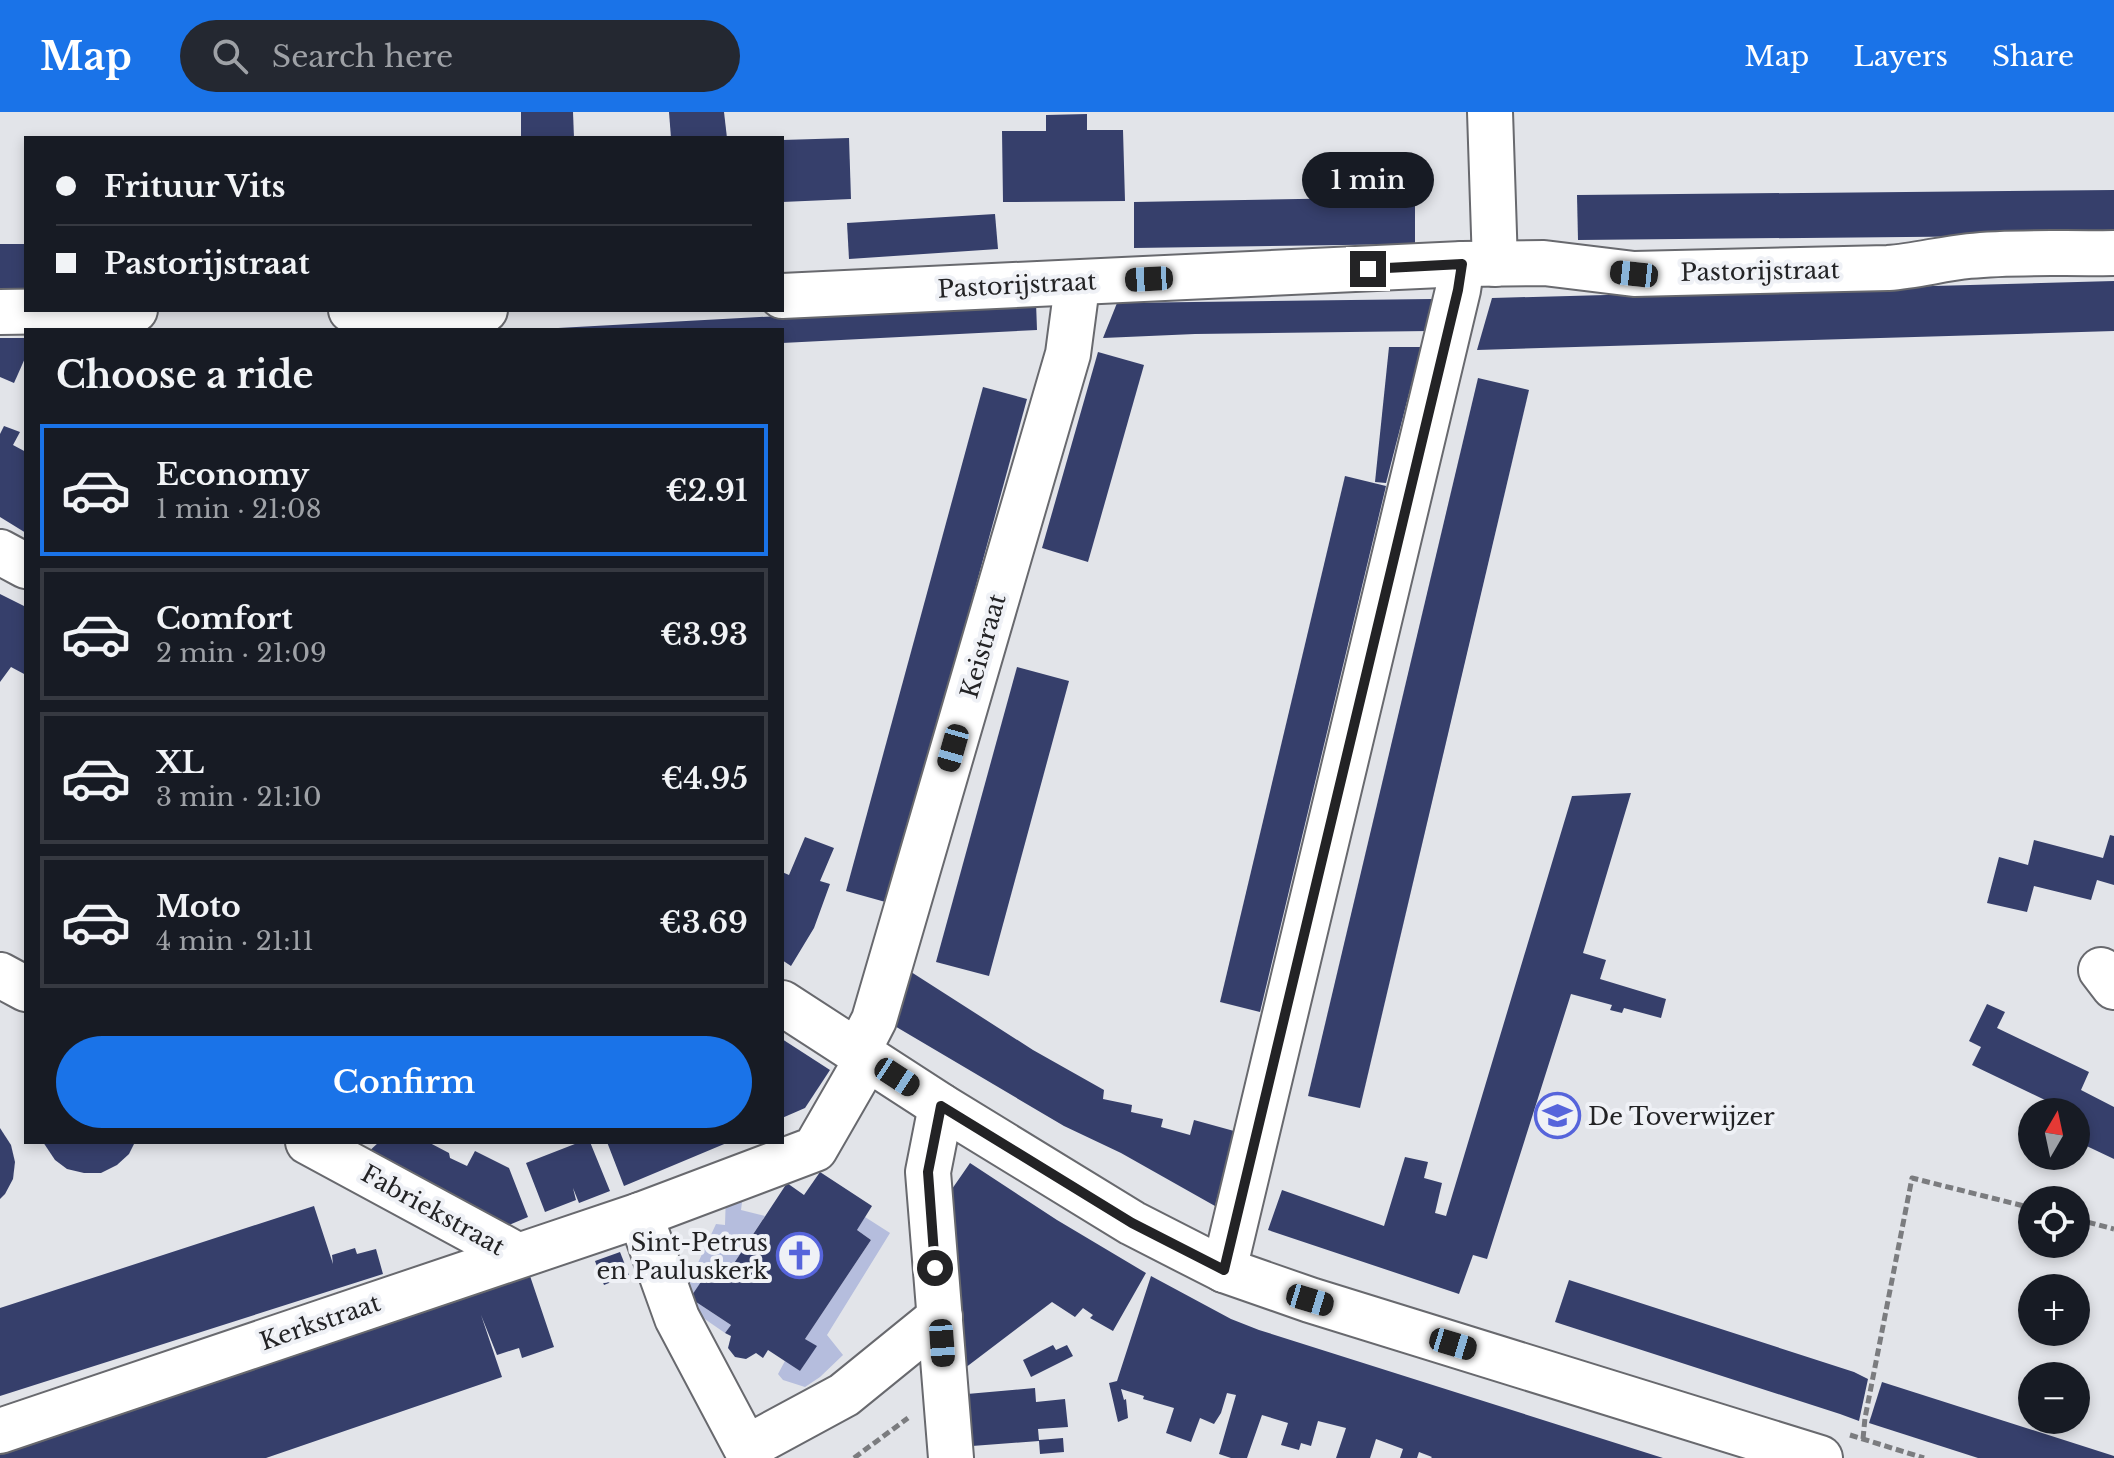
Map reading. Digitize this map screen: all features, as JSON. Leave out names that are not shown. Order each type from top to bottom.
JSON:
[{"type":"street","points":[[1224,1270],[1458,290],[1479,264],[1490,112]]},
{"type":"street","name":"Pastorijstraat","points":[[784,296],[1479,264],[1544,263],[1634,274],[1888,268],[1970,256],[2114,253]]},
{"type":"street","name":"Keistraat","points":[[863,1054],[1068,354],[1075,301],[1074,283]]},
{"type":"street","points":[[0,312],[24,312]]},
{"type":"street","points":[[374,312],[442,312]]},
{"type":"street","points":[[0,552],[24,565]]},
{"type":"street","points":[[0,975],[24,988]]},
{"type":"street","points":[[784,1004],[941,1106],[1132,1223],[1224,1270],[1736,1445],[1820,1458]]},
{"type":"street","name":"Kerkstraat","points":[[0,1431],[640,1215],[815,1149],[863,1054]]},
{"type":"street","points":[[941,1106],[928,1172],[951,1458]]},
{"type":"street","name":"Fabriekstraat","points":[[312,1144],[517,1255]]},
{"type":"street","points":[[640,1215],[677,1318],[746,1448],[844,1395],[940,1317]]},
{"type":"path","points":[[1863,1439],[1912,1178],[2018,1204]]},
{"type":"path","points":[[2090,1223],[2114,1229]]},
{"type":"path","points":[[854,1458],[921,1408],[946,1394]]},
{"type":"shaded area","points":[[726,1193],[743,1194],[741,1210],[765,1216],[721,1283],[707,1274],[690,1298],[731,1325],[725,1333],[696,1313],[684,1293],[716,1224],[725,1225]]},
{"type":"shaded area","points":[[865,1217],[890,1233],[827,1335],[843,1355],[805,1387],[783,1380],[778,1374],[785,1361],[800,1371],[816,1346],[805,1339],[871,1240],[857,1230]]},
{"type":"building","points":[[521,112],[573,112],[574,136],[521,136]]},
{"type":"building","points":[[669,112],[724,112],[727,136],[671,136]]},
{"type":"building","points":[[1087,114],[1087,130],[1123,130],[1125,201],[1003,202],[1002,131],[1046,131],[1046,115]]},
{"type":"building","points":[[849,138],[851,199],[784,202],[784,140]]},
{"type":"building","points":[[2114,190],[2114,235],[1578,240],[1577,195]]},
{"type":"building","points":[[1415,197],[1415,244],[1134,248],[1134,202]]},
{"type":"building","points":[[995,214],[998,249],[849,259],[847,223]]},
{"type":"building","points":[[0,244],[24,244],[24,290],[0,290]]},
{"type":"building","points":[[2114,281],[2114,331],[1477,350],[1492,298]]},
{"type":"building","points":[[1432,299],[1429,331],[1103,338],[1117,303]]},
{"type":"building","points":[[1036,302],[1037,330],[784,343],[784,328],[558,328]]},
{"type":"building","points":[[0,338],[24,338],[24,360],[14,383],[0,377]]},
{"type":"building","points":[[1389,347],[1421,347],[1386,483],[1375,482]]},
{"type":"building","points":[[1098,352],[1144,365],[1088,562],[1042,548]]},
{"type":"building","points":[[1478,378],[1529,390],[1360,1108],[1308,1096]]},
{"type":"building","points":[[983,387],[1027,399],[889,903],[846,891]]},
{"type":"building","points":[[4,426],[20,432],[13,445],[24,451],[24,532],[0,517],[0,434]]},
{"type":"building","points":[[1345,476],[1386,486],[1260,1012],[1220,1002]]},
{"type":"building","points":[[0,594],[24,606],[24,674],[11,667],[0,682]]},
{"type":"building","points":[[1017,667],[1069,681],[989,976],[936,962]]},
{"type":"building","points":[[1631,793],[1583,953],[1606,960],[1600,979],[1666,999],[1661,1018],[1624,1008],[1622,1013],[1610,1010],[1612,1005],[1571,994],[1487,1259],[1473,1255],[1459,1294],[1268,1230],[1282,1190],[1384,1226],[1405,1157],[1428,1162],[1424,1178],[1442,1183],[1435,1213],[1446,1216],[1572,796]]},
{"type":"building","points":[[2110,835],[2114,836],[2114,885],[2097,880],[2091,900],[2034,886],[2027,912],[1987,903],[1999,857],[2028,865],[2034,840],[2103,858]]},
{"type":"building","points":[[805,837],[834,848],[820,881],[830,884],[814,928],[791,966],[784,961],[784,873],[789,875]]},
{"type":"building","points":[[908,970],[1033,1050],[1104,1090],[1103,1099],[1132,1105],[1131,1112],[1163,1119],[1161,1127],[1190,1135],[1194,1120],[1234,1131],[1215,1206],[1121,1153],[1064,1126],[893,1025]]},
{"type":"building","points":[[1987,1004],[2005,1012],[1997,1028],[2089,1072],[2081,1090],[2114,1107],[2114,1159],[2090,1148],[2090,1098],[2041,1098],[1972,1065],[1981,1047],[1969,1041]]},
{"type":"building","points":[[784,1040],[830,1070],[805,1108],[784,1117]]},
{"type":"building","points":[[0,1128],[11,1145],[15,1162],[13,1179],[0,1199]]},
{"type":"building","points":[[44,1144],[134,1144],[129,1154],[117,1165],[101,1173],[67,1169],[55,1160]]},
{"type":"building","points":[[377,1144],[432,1144],[467,1166],[475,1151],[509,1168],[528,1217],[509,1225],[365,1155]]},
{"type":"building","points":[[575,1144],[591,1144],[610,1191],[579,1203],[573,1188],[576,1200],[545,1212],[526,1163]]},
{"type":"building","points":[[608,1144],[724,1144],[624,1186]]},
{"type":"building","points":[[970,1163],[1146,1273],[1113,1331],[1090,1318],[1093,1315],[1083,1308],[1075,1317],[1052,1302],[965,1368],[952,1189]]},
{"type":"building","name":"Sint-Petrus en Pauluskerk","points":[[820,1172],[872,1206],[857,1230],[871,1240],[805,1339],[817,1346],[800,1371],[768,1350],[763,1358],[756,1353],[746,1359],[735,1357],[728,1348],[731,1336],[725,1333],[731,1325],[690,1298],[707,1273],[721,1283],[787,1183],[804,1195]]},
{"type":"building","points":[[314,1206],[333,1264],[332,1255],[355,1248],[357,1254],[376,1249],[383,1274],[0,1396],[0,1308]]},
{"type":"building","points":[[620,1252],[629,1275],[604,1285],[595,1261]]},
{"type":"building","points":[[528,1270],[554,1347],[522,1358],[519,1348],[497,1355],[481,1315],[502,1377],[266,1458],[0,1458],[0,1450]]},
{"type":"building","points":[[1151,1276],[1231,1319],[1259,1330],[1663,1458],[1431,1458],[1419,1452],[1417,1458],[1400,1458],[1403,1449],[1376,1439],[1370,1458],[1336,1458],[1346,1428],[1318,1421],[1311,1446],[1301,1443],[1299,1450],[1281,1445],[1288,1423],[1262,1415],[1247,1458],[1231,1458],[1219,1454],[1236,1395],[1227,1393],[1214,1424],[1200,1418],[1191,1442],[1166,1433],[1174,1408],[1121,1389],[1126,1399],[1128,1418],[1118,1422],[1109,1383],[1117,1381]]},
{"type":"building","points":[[1569,1280],[1854,1372],[1868,1379],[1859,1421],[1555,1322]]},
{"type":"building","points":[[1053,1345],[1056,1350],[1067,1345],[1073,1356],[1031,1377],[1023,1360]]},
{"type":"building","points":[[1882,1382],[2018,1425],[2018,1434],[2045,1434],[2114,1458],[1978,1458],[1869,1423]]},
{"type":"building","points":[[1035,1388],[1036,1402],[1065,1399],[1068,1427],[1038,1429],[1039,1440],[1063,1438],[1064,1452],[1040,1454],[1039,1441],[972,1446],[967,1394]]},
{"type":"place","name":"De Toverwijzer","points":[[1557,1116]]},
{"type":"place","name":"Sint-Petrus en Pauluskerk","points":[[799,1256]]},
{"type":"route","points":[[935,1268],[928,1172],[941,1106],[1132,1223],[1224,1270],[1462,264],[1368,269]]}]
